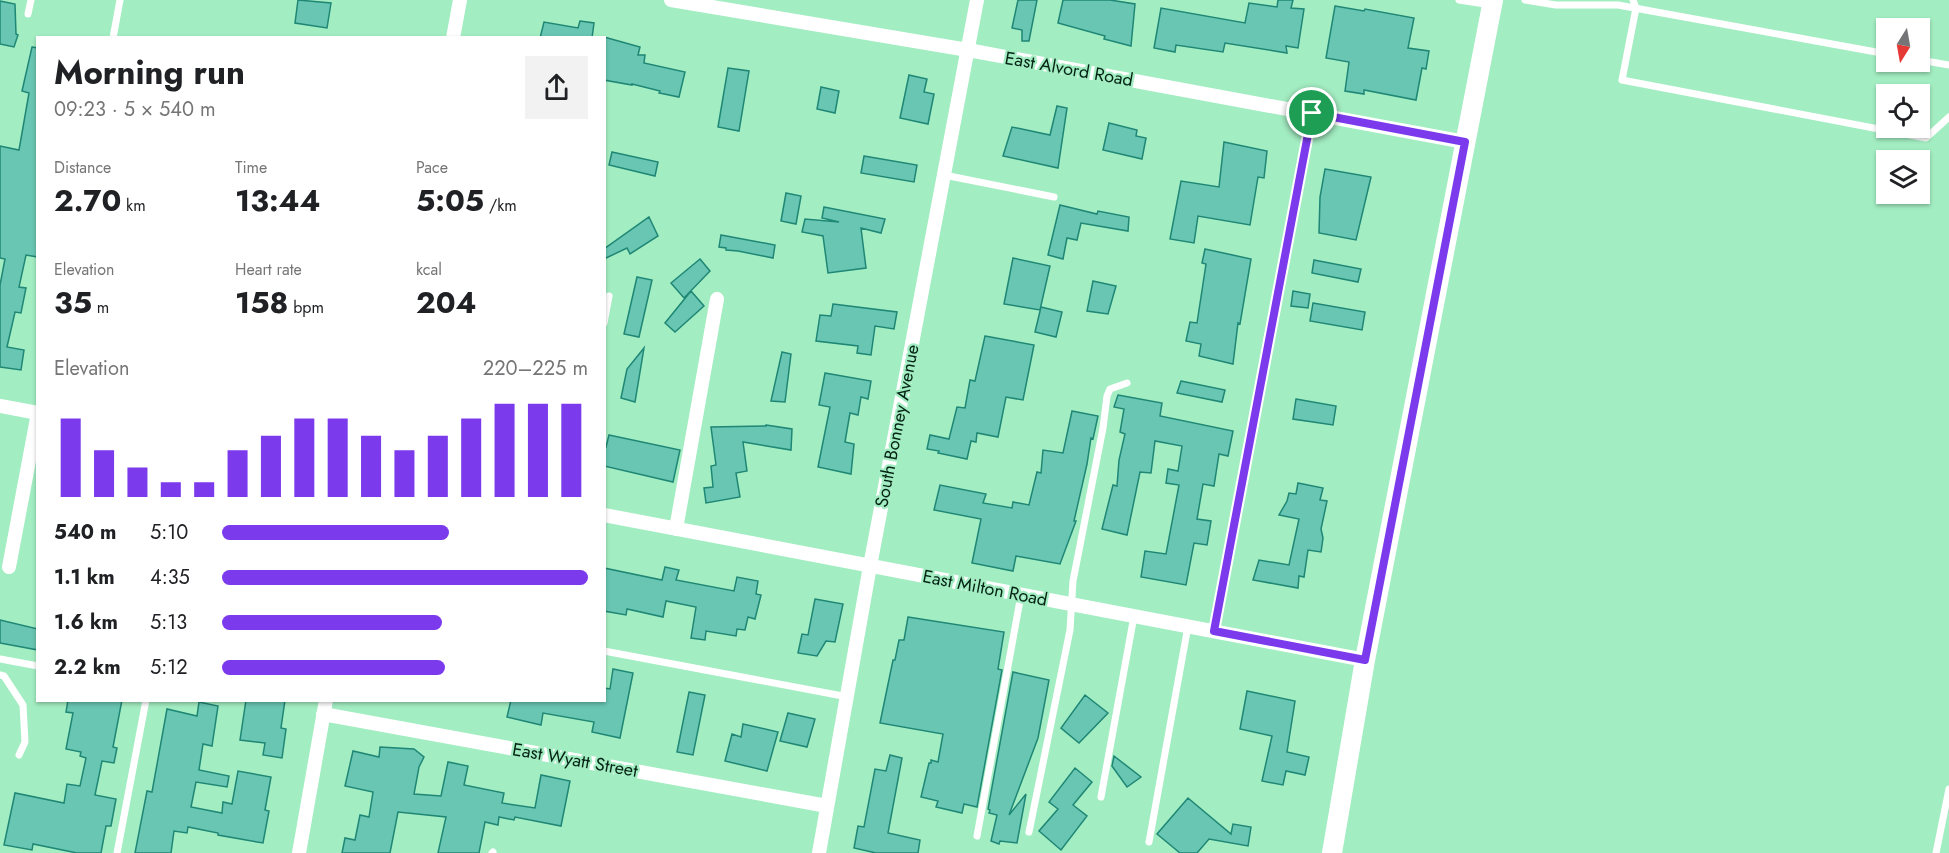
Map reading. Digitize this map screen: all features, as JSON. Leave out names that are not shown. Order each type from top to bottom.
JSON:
[{"type":"street","points":[[453,36],[460,0]]},
{"type":"street","name":"East Alvord Road","points":[[671,0],[968,50],[1465,142]]},
{"type":"street","name":"South Bonney Avenue","points":[[819,853],[870,567],[977,0]]},
{"type":"street","points":[[1332,853],[1365,660],[1493,2]]},
{"type":"street","points":[[676,529],[717,299]]},
{"type":"street","points":[[0,406],[36,413]]},
{"type":"street","points":[[9,567],[36,424]]},
{"type":"street","name":"East Milton Road","points":[[606,515],[1365,660]]},
{"type":"street","points":[[299,853],[325,707]]},
{"type":"street","name":"East Wyatt Street","points":[[325,707],[828,806]]},
{"type":"lane","points":[[28,14],[31,0]]},
{"type":"lane","points":[[113,36],[120,0]]},
{"type":"lane","points":[[1459,0],[1493,2]]},
{"type":"lane","points":[[1525,0],[1556,5],[1618,5],[1876,52]]},
{"type":"lane","points":[[1633,0],[1636,8],[1622,80],[1926,138],[1949,117]]},
{"type":"lane","points":[[1930,62],[1949,65]]},
{"type":"lane","points":[[1214,631],[1312,113]]},
{"type":"lane","points":[[944,175],[1054,197]]},
{"type":"lane","points":[[606,312],[609,296]]},
{"type":"lane","points":[[1029,832],[1070,630],[1073,581],[1103,428],[1107,396],[1110,389],[1127,383]]},
{"type":"lane","points":[[977,836],[1021,595]]},
{"type":"lane","points":[[1101,797],[1134,616]]},
{"type":"lane","points":[[1149,842],[1188,626]]},
{"type":"lane","points":[[606,651],[848,697]]},
{"type":"lane","points":[[0,659],[36,666]]},
{"type":"lane","points":[[0,675],[4,676],[23,705],[25,742],[19,755]]},
{"type":"lane","points":[[117,853],[146,702]]},
{"type":"lane","points":[[1936,853],[1949,789]]},
{"type":"building","points":[[298,0],[331,3],[327,28],[295,23]]},
{"type":"building","points":[[1018,0],[1037,0],[1029,41],[1022,41],[1022,30],[1012,28]]},
{"type":"building","points":[[1063,0],[1110,0],[1135,4],[1131,46],[1058,23]]},
{"type":"building","points":[[1278,0],[1293,0],[1291,8],[1304,9],[1298,48],[1286,46],[1287,53],[1225,43],[1223,52],[1176,45],[1175,52],[1154,48],[1161,8],[1245,23],[1249,3],[1277,7]]},
{"type":"building","points":[[0,1],[15,4],[16,34],[18,35],[14,47],[0,44]]},
{"type":"building","points":[[1335,6],[1414,18],[1408,48],[1429,51],[1426,69],[1422,68],[1416,100],[1364,90],[1364,94],[1345,91],[1349,62],[1326,58]]},
{"type":"building","points":[[580,21],[594,23],[592,36],[540,36],[544,22],[578,28]]},
{"type":"building","points":[[606,38],[640,47],[638,55],[645,55],[644,63],[685,72],[679,97],[606,80]]},
{"type":"building","points":[[32,47],[36,48],[36,257],[26,255],[19,287],[26,288],[21,313],[15,312],[7,347],[24,350],[21,370],[0,367],[0,285],[5,259],[0,258],[0,146],[19,150],[29,93],[22,91]]},
{"type":"building","points":[[728,68],[749,71],[739,131],[718,127]]},
{"type":"building","points":[[909,75],[927,79],[924,92],[934,94],[928,124],[900,118]]},
{"type":"building","points":[[821,87],[839,91],[835,113],[817,109]]},
{"type":"building","points":[[1057,106],[1067,108],[1058,168],[1003,156],[1012,127],[1050,135]]},
{"type":"building","points":[[1109,123],[1137,130],[1136,136],[1146,138],[1142,159],[1103,150]]},
{"type":"building","points":[[1224,142],[1267,151],[1264,178],[1258,177],[1250,225],[1198,216],[1194,243],[1170,239],[1181,181],[1219,187]]},
{"type":"building","points":[[612,152],[658,162],[655,176],[609,165]]},
{"type":"building","points":[[864,156],[917,165],[914,182],[861,173]]},
{"type":"building","points":[[1325,169],[1371,177],[1356,240],[1319,233],[1320,197]]},
{"type":"building","points":[[786,193],[801,196],[796,224],[781,221]]},
{"type":"building","points":[[1060,205],[1097,214],[1098,211],[1129,217],[1128,231],[1081,223],[1077,240],[1067,238],[1063,259],[1048,255]]},
{"type":"building","points":[[824,207],[885,219],[881,233],[861,228],[866,268],[828,273],[823,236],[802,232],[805,219],[839,222],[822,218]]},
{"type":"building","points":[[649,217],[658,236],[630,254],[627,248],[606,258],[606,248]]},
{"type":"building","points":[[721,235],[775,245],[773,258],[719,247]]},
{"type":"building","points":[[1205,249],[1251,259],[1240,324],[1238,323],[1233,364],[1199,356],[1201,344],[1186,341],[1190,322],[1197,323],[1206,264],[1202,263]]},
{"type":"building","points":[[1013,258],[1050,266],[1040,310],[1004,304]]},
{"type":"building","points":[[700,259],[710,271],[684,298],[671,283]]},
{"type":"building","points":[[1314,260],[1361,269],[1358,282],[1312,273]]},
{"type":"building","points":[[637,277],[652,280],[639,337],[624,334]]},
{"type":"building","points":[[1093,281],[1116,286],[1108,314],[1087,311]]},
{"type":"building","points":[[691,291],[704,306],[675,332],[665,323]]},
{"type":"building","points":[[1293,291],[1310,294],[1308,308],[1291,306]]},
{"type":"building","points":[[1313,303],[1365,312],[1362,330],[1310,321]]},
{"type":"building","points":[[833,304],[897,312],[894,329],[875,326],[871,355],[857,353],[858,346],[816,341],[820,315],[831,316]]},
{"type":"building","points":[[1041,307],[1062,312],[1056,337],[1035,332]]},
{"type":"building","points":[[985,336],[1034,345],[1023,400],[1006,397],[998,437],[977,433],[976,442],[971,441],[967,459],[927,449],[930,435],[949,439],[957,407],[965,408],[970,380],[975,381]]},
{"type":"building","points":[[644,348],[635,402],[621,398],[627,369]]},
{"type":"building","points":[[782,352],[791,354],[785,402],[771,401]]},
{"type":"building","points":[[825,373],[871,381],[868,399],[861,397],[858,415],[850,413],[845,442],[854,444],[851,474],[818,467],[830,407],[819,405]]},
{"type":"building","points":[[1181,381],[1225,390],[1222,402],[1177,393]]},
{"type":"building","points":[[1118,395],[1162,403],[1160,416],[1233,431],[1228,456],[1219,454],[1214,486],[1203,484],[1197,519],[1211,521],[1207,545],[1194,543],[1186,585],[1141,577],[1145,551],[1166,554],[1179,485],[1166,483],[1168,469],[1178,471],[1182,446],[1155,441],[1151,473],[1140,472],[1127,535],[1102,529],[1113,485],[1117,486],[1119,460],[1125,434],[1120,432],[1124,409],[1114,407]]},
{"type":"building","points":[[1296,399],[1336,406],[1333,425],[1293,419]]},
{"type":"building","points":[[1072,411],[1098,416],[1093,439],[1091,438],[1074,521],[1076,521],[1060,564],[1016,556],[1013,571],[972,563],[981,519],[934,510],[940,485],[986,494],[983,503],[1012,508],[1013,502],[1029,505],[1037,472],[1041,473],[1043,450],[1063,453]]},
{"type":"building","points":[[766,425],[792,429],[791,450],[743,442],[747,471],[736,473],[740,497],[706,503],[704,488],[713,487],[711,466],[716,465],[711,427]]},
{"type":"building","points":[[609,435],[680,450],[673,482],[606,466],[606,447]]},
{"type":"building","points":[[1298,483],[1323,488],[1320,500],[1327,501],[1321,529],[1323,538],[1321,552],[1308,550],[1304,577],[1299,576],[1298,588],[1253,580],[1259,560],[1289,565],[1299,519],[1279,515],[1289,493],[1296,494]]},
{"type":"building","points":[[665,567],[679,570],[676,580],[734,591],[737,577],[758,581],[756,594],[761,595],[755,619],[748,617],[745,630],[737,629],[736,636],[706,631],[705,640],[691,638],[696,607],[666,601],[663,617],[627,609],[626,615],[606,611],[606,568],[662,580]]},
{"type":"building","points":[[815,599],[843,604],[835,642],[826,641],[817,656],[798,653],[802,634],[808,635]]},
{"type":"building","points":[[908,617],[1004,632],[998,669],[1002,670],[977,807],[964,804],[962,813],[936,807],[938,801],[921,797],[929,763],[931,760],[938,762],[943,734],[880,723],[893,660],[895,660],[899,640],[904,640]]},
{"type":"building","points":[[0,620],[36,629],[36,650],[0,643]]},
{"type":"building","points":[[613,669],[633,673],[620,738],[592,732],[594,722],[543,713],[541,725],[507,717],[511,702],[606,702],[606,688],[610,689]]},
{"type":"building","points":[[1013,672],[1049,680],[1038,738],[1009,815],[1026,794],[1017,843],[1000,841],[999,844],[991,841],[997,815],[989,813],[988,809]]},
{"type":"building","points":[[1247,691],[1295,701],[1287,752],[1309,757],[1305,775],[1286,771],[1283,785],[1262,781],[1272,736],[1240,729]]},
{"type":"building","points":[[689,692],[705,695],[693,755],[677,752]]},
{"type":"building","points":[[1085,695],[1108,713],[1079,743],[1061,728]]},
{"type":"building","points":[[68,702],[122,702],[113,747],[117,748],[114,763],[102,761],[95,795],[116,799],[111,826],[106,826],[101,853],[77,853],[33,844],[32,850],[4,845],[15,793],[64,803],[67,784],[80,786],[86,758],[80,756],[81,752],[66,749],[73,713],[66,712]]},
{"type":"building","points":[[199,702],[218,706],[212,746],[203,744],[199,770],[229,776],[227,787],[196,782],[191,807],[222,813],[223,802],[232,804],[238,771],[271,777],[265,810],[269,811],[263,843],[188,827],[187,833],[174,831],[171,853],[135,853],[147,791],[152,792],[167,709],[197,716]]},
{"type":"building","points":[[246,702],[285,702],[281,728],[286,729],[282,758],[263,755],[265,743],[240,740]]},
{"type":"building","points":[[788,713],[815,719],[807,747],[780,741]]},
{"type":"building","points":[[743,724],[778,732],[767,771],[725,761],[732,734],[741,737]]},
{"type":"building","points":[[380,747],[414,749],[424,757],[419,767],[414,794],[441,796],[448,762],[468,766],[464,785],[504,793],[502,803],[535,808],[541,775],[570,781],[561,826],[515,817],[514,820],[499,817],[498,825],[485,822],[479,853],[438,853],[446,817],[398,812],[390,853],[342,853],[345,838],[355,840],[360,815],[369,817],[373,792],[345,786],[353,751],[379,757]]},
{"type":"building","points":[[890,755],[902,758],[888,833],[920,840],[918,853],[876,853],[854,848],[858,826],[864,827],[875,769],[886,771]]},
{"type":"building","points":[[1114,756],[1141,777],[1127,787],[1112,766]]},
{"type":"building","points":[[1075,768],[1092,782],[1073,805],[1087,816],[1061,850],[1039,831],[1058,809],[1049,802]]},
{"type":"building","points":[[1188,798],[1231,834],[1233,824],[1251,827],[1248,846],[1209,839],[1197,853],[1180,853],[1157,834]]},
{"type":"route","points":[[1312,113],[1465,142],[1365,660],[1214,631],[1312,113]]}]
